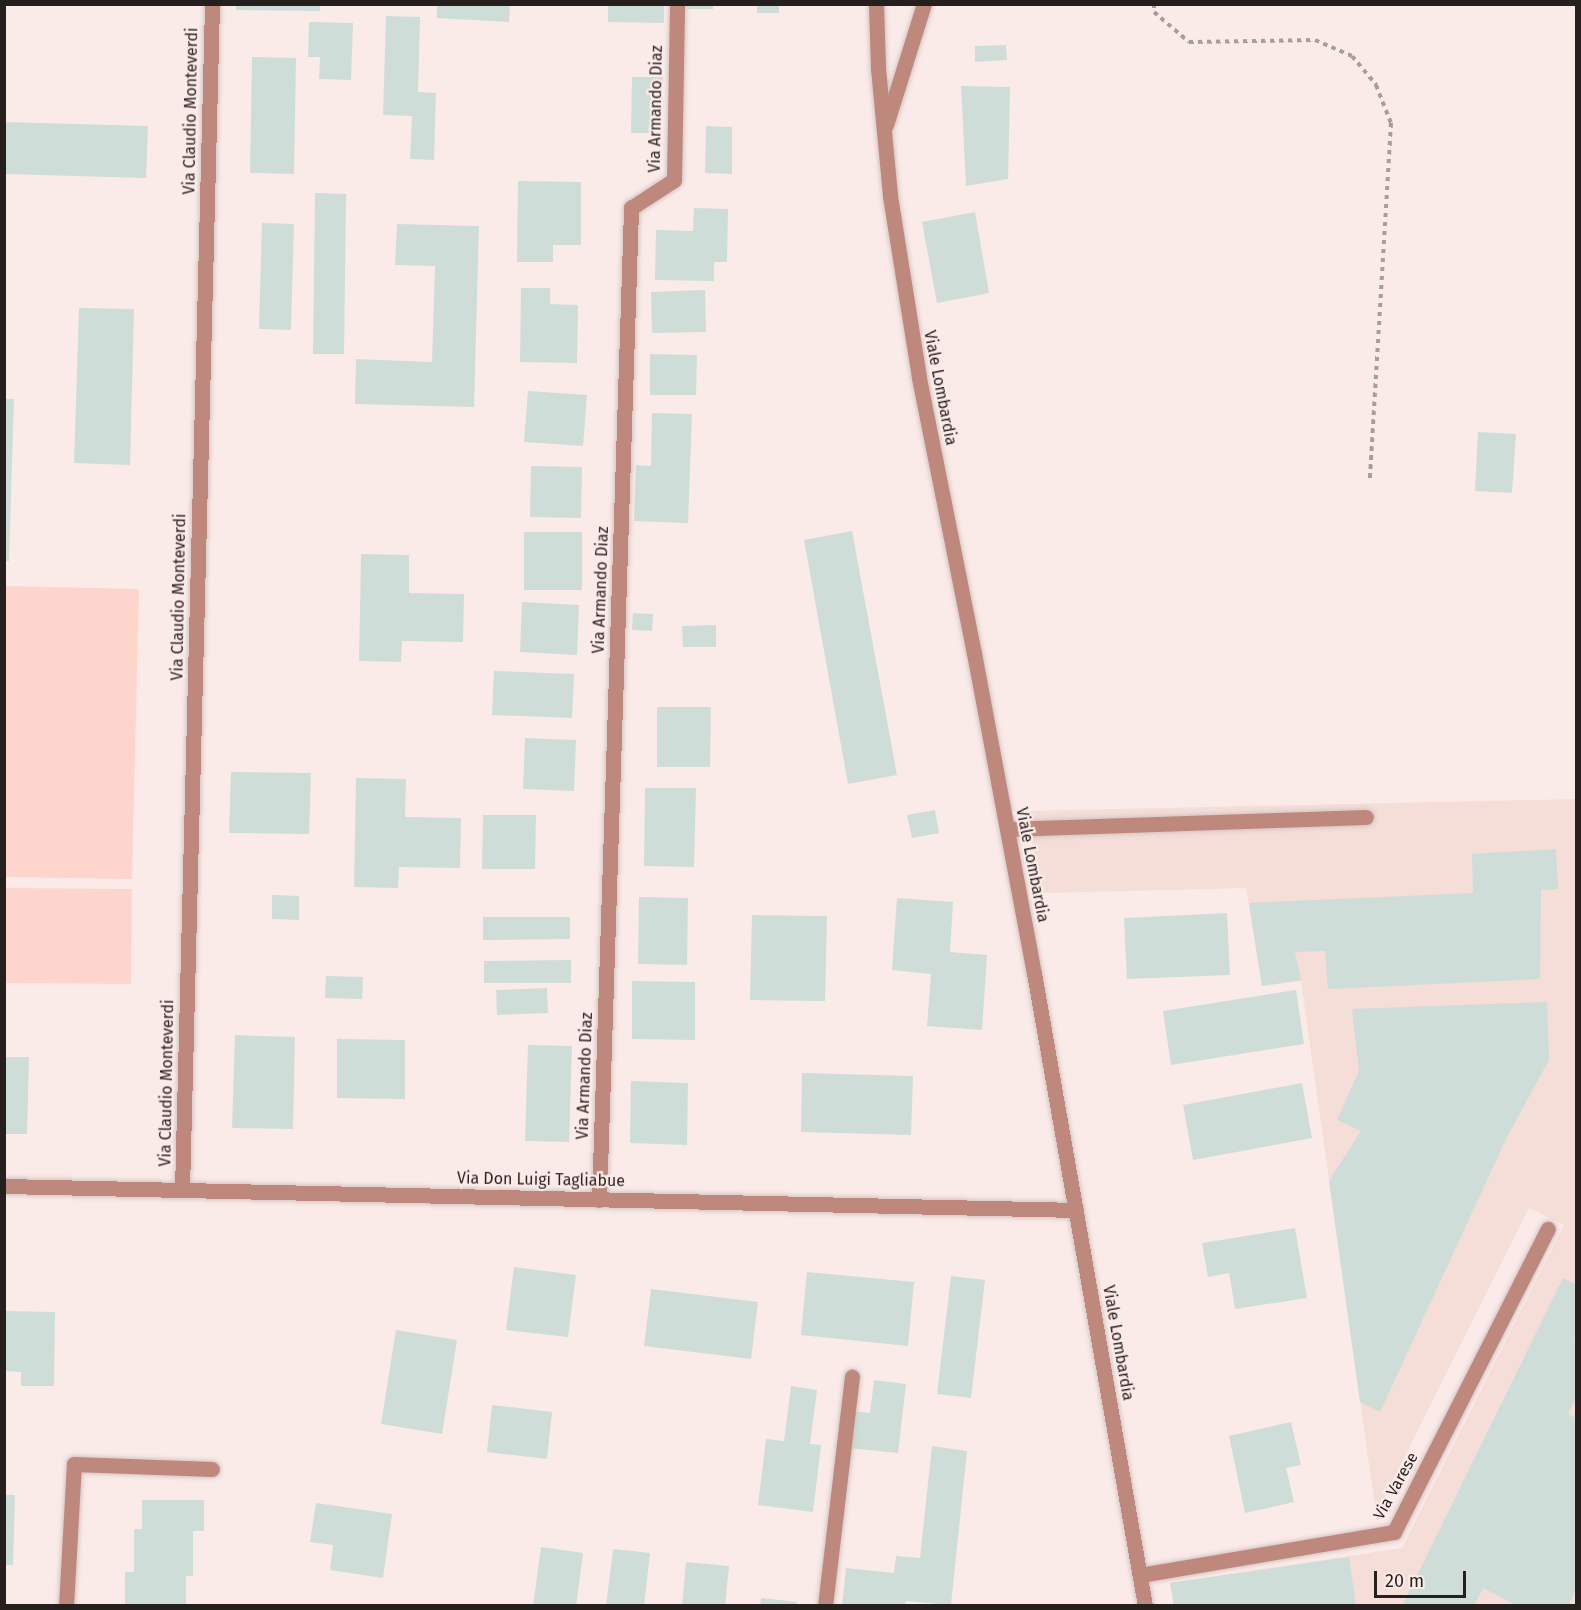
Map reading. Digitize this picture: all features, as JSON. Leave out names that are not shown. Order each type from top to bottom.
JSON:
[{"type":"street","name":"Via Claudio Monteverdi","points":[[182,1190],[212,4]]},
{"type":"street","name":"Via Armando Diaz","points":[[598,1200],[631,208],[674,180],[676,4]]},
{"type":"street","name":"Viale Lombardia","points":[[876,4],[878,68],[890,196],[919,378],[1007,829],[1145,1605]]},
{"type":"street","name":"Viale Lombardia","points":[[884,131],[924,4]]},
{"type":"street","points":[[1007,829],[1366,818]]},
{"type":"street","name":"Via Don Luigi Tagliabue","points":[[4,1185],[1076,1210]]},
{"type":"street","name":"Via Varese","points":[[1140,1575],[1394,1532],[1548,1229]]},
{"type":"street","points":[[825,1605],[852,1377]]},
{"type":"street","points":[[66,1605],[74,1464],[212,1469]]},
{"type":"path","points":[[1154,4],[1154,12],[1189,42],[1315,40],[1352,56],[1376,85],[1391,123],[1370,478]]},
{"type":"shaded area","points":[[5,586],[139,589],[132,879],[5,877]]},
{"type":"shaded area","points":[[1576,799],[1576,1605],[1174,1605],[1170,1583],[1402,1548],[1564,1225],[1529,1208],[1376,1514],[1301,981],[1262,986],[1246,888],[1044,893],[1024,811]]},
{"type":"shaded area","points":[[5,888],[132,889],[131,984],[5,983]]},
{"type":"building","points":[[437,4],[510,4],[509,22],[437,18]]},
{"type":"building","points":[[608,4],[664,4],[664,23],[608,22]]},
{"type":"building","points":[[687,4],[713,4],[713,9],[687,9]]},
{"type":"building","points":[[757,4],[779,4],[779,13],[757,13]]},
{"type":"building","points":[[236,5],[320,5],[320,11],[236,10]]},
{"type":"building","points":[[386,16],[420,17],[418,92],[436,93],[434,160],[410,159],[412,116],[383,115]]},
{"type":"building","points":[[309,22],[353,23],[351,80],[319,79],[320,57],[308,57]]},
{"type":"building","points":[[1006,45],[1007,60],[975,62],[975,46]]},
{"type":"building","points":[[252,57],[296,58],[294,174],[250,173]]},
{"type":"building","points":[[632,77],[663,77],[662,133],[631,133]]},
{"type":"building","points":[[961,86],[1010,87],[1008,179],[966,186]]},
{"type":"building","points":[[4,122],[148,126],[146,178],[4,174]]},
{"type":"building","points":[[706,126],[732,127],[732,174],[705,173]]},
{"type":"building","points":[[518,181],[581,182],[581,245],[553,245],[553,262],[517,262]]},
{"type":"building","points":[[315,193],[346,194],[344,354],[313,354]]},
{"type":"building","points":[[694,208],[728,209],[727,262],[714,262],[714,281],[655,280],[656,230],[693,231]]},
{"type":"building","points":[[975,212],[989,293],[937,303],[922,222]]},
{"type":"building","points":[[262,223],[294,224],[291,330],[259,329]]},
{"type":"building","points":[[397,224],[479,226],[474,407],[355,404],[356,359],[432,362],[435,266],[395,265]]},
{"type":"building","points":[[521,288],[550,288],[550,304],[578,305],[577,363],[520,362]]},
{"type":"building","points":[[705,290],[706,332],[652,333],[651,292]]},
{"type":"building","points":[[79,308],[134,309],[130,465],[74,463]]},
{"type":"building","points":[[650,354],[697,355],[696,395],[650,395]]},
{"type":"building","points":[[528,391],[587,395],[583,446],[524,442]]},
{"type":"building","points":[[4,399],[14,399],[9,561],[4,561]]},
{"type":"building","points":[[652,413],[692,414],[688,523],[634,521],[636,465],[651,466]]},
{"type":"building","points":[[1478,432],[1516,434],[1512,493],[1475,491]]},
{"type":"building","points":[[531,466],[582,467],[581,518],[530,517]]},
{"type":"building","points":[[852,531],[897,775],[848,784],[804,540]]},
{"type":"building","points":[[524,532],[582,532],[582,590],[524,590]]},
{"type":"building","points":[[361,554],[409,555],[409,593],[464,594],[463,642],[402,641],[401,662],[359,661]]},
{"type":"building","points":[[522,602],[579,605],[577,655],[520,652]]},
{"type":"building","points":[[633,613],[653,614],[652,631],[632,630]]},
{"type":"building","points":[[716,625],[716,647],[683,647],[682,626]]},
{"type":"building","points":[[494,671],[574,674],[572,718],[492,715]]},
{"type":"building","points":[[657,707],[711,707],[710,767],[657,767]]},
{"type":"building","points":[[525,738],[576,740],[574,791],[523,789]]},
{"type":"building","points":[[231,772],[311,773],[309,834],[229,833]]},
{"type":"building","points":[[356,778],[406,779],[405,817],[461,818],[460,868],[399,867],[398,888],[354,887]]},
{"type":"building","points":[[645,788],[696,788],[694,867],[644,866]]},
{"type":"building","points":[[935,810],[939,833],[912,838],[907,815]]},
{"type":"building","points":[[483,815],[536,815],[535,869],[482,869]]},
{"type":"building","points":[[1556,849],[1558,889],[1541,890],[1540,979],[1328,989],[1325,951],[1295,952],[1301,980],[1262,986],[1249,903],[1473,893],[1472,854]]},
{"type":"building","points":[[272,895],[299,896],[299,920],[272,919]]},
{"type":"building","points":[[639,897],[688,898],[687,965],[638,964]]},
{"type":"building","points":[[897,898],[953,902],[950,952],[987,955],[982,1030],[927,1026],[931,974],[892,970]]},
{"type":"building","points":[[1227,913],[1230,975],[1127,979],[1124,918]]},
{"type":"building","points":[[752,915],[827,916],[825,1001],[750,1000]]},
{"type":"building","points":[[483,917],[570,917],[570,939],[483,940]]},
{"type":"building","points":[[571,960],[571,983],[484,983],[484,961]]},
{"type":"building","points":[[326,976],[363,977],[362,999],[325,998]]},
{"type":"building","points":[[632,981],[695,982],[695,1040],[632,1039]]},
{"type":"building","points":[[547,988],[548,1013],[497,1015],[496,990]]},
{"type":"building","points":[[1296,990],[1304,1044],[1171,1065],[1163,1011]]},
{"type":"building","points":[[1547,1002],[1549,1060],[1507,1137],[1380,1412],[1360,1402],[1329,1181],[1361,1131],[1337,1120],[1359,1071],[1352,1009]]},
{"type":"building","points":[[235,1035],[295,1037],[293,1129],[232,1128]]},
{"type":"building","points":[[337,1039],[405,1040],[405,1099],[337,1098]]},
{"type":"building","points":[[528,1045],[572,1046],[569,1142],[525,1141]]},
{"type":"building","points":[[4,1057],[29,1057],[27,1134],[4,1134]]},
{"type":"building","points":[[802,1073],[913,1076],[911,1135],[801,1132]]},
{"type":"building","points":[[631,1081],[688,1083],[687,1145],[630,1143]]},
{"type":"building","points":[[1302,1083],[1312,1138],[1193,1160],[1183,1105]]},
{"type":"building","points":[[1295,1228],[1307,1298],[1235,1309],[1229,1273],[1208,1277],[1202,1243]]},
{"type":"building","points":[[514,1267],[576,1275],[568,1337],[506,1330]]},
{"type":"building","points":[[807,1272],[914,1282],[908,1346],[801,1335]]},
{"type":"building","points":[[951,1276],[985,1280],[971,1398],[937,1394]]},
{"type":"building","points":[[1563,1278],[1576,1284],[1574,1343],[1576,1344],[1576,1398],[1568,1414],[1576,1418],[1576,1589],[1568,1606],[1518,1606],[1483,1588],[1474,1606],[1402,1606]]},
{"type":"building","points":[[651,1289],[758,1302],[751,1359],[644,1346]]},
{"type":"building","points":[[4,1311],[55,1312],[54,1386],[21,1386],[21,1372],[4,1371]]},
{"type":"building","points":[[396,1330],[457,1340],[442,1434],[381,1424]]},
{"type":"building","points":[[874,1380],[906,1384],[898,1453],[848,1448],[852,1411],[870,1413]]},
{"type":"building","points":[[791,1386],[817,1390],[810,1444],[821,1445],[813,1512],[758,1505],[766,1439],[784,1441]]},
{"type":"building","points":[[492,1405],[552,1412],[547,1459],[487,1452]]},
{"type":"building","points":[[1291,1422],[1301,1465],[1286,1468],[1294,1502],[1245,1513],[1229,1436]]},
{"type":"building","points":[[932,1446],[967,1451],[951,1605],[906,1601],[905,1606],[842,1606],[846,1568],[894,1573],[896,1556],[920,1558]]},
{"type":"building","points":[[4,1495],[15,1495],[13,1565],[4,1565]]},
{"type":"building","points":[[142,1500],[204,1500],[204,1531],[193,1531],[193,1576],[186,1576],[186,1606],[125,1606],[125,1572],[134,1572],[134,1529],[142,1529]]},
{"type":"building","points":[[316,1503],[392,1514],[383,1578],[330,1570],[333,1545],[310,1542]]},
{"type":"building","points":[[541,1547],[583,1553],[576,1606],[533,1606]]},
{"type":"building","points":[[613,1549],[650,1553],[644,1606],[606,1606]]},
{"type":"building","points":[[1349,1557],[1356,1606],[1174,1606],[1170,1583]]},
{"type":"building","points":[[686,1562],[729,1566],[725,1606],[682,1606]]},
{"type":"building","points":[[761,1598],[797,1602],[796,1606],[760,1606]]}]
